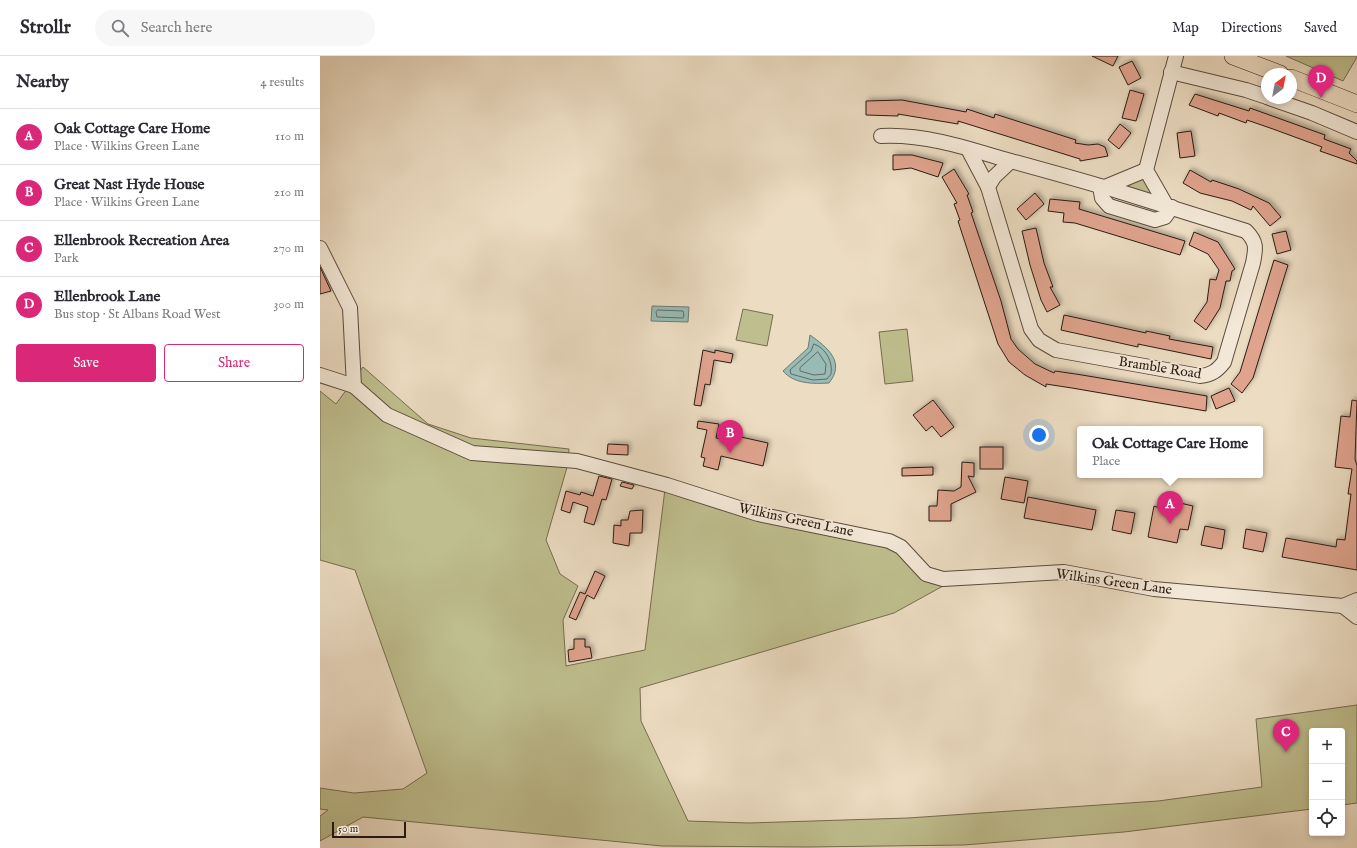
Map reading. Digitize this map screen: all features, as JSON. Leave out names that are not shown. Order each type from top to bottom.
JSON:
[{"type":"main road","points":[[1233,56],[1264,68]]},
{"type":"main road","points":[[1297,80],[1357,104]]},
{"type":"street","points":[[1169,206],[1146,170],[1176,56]]},
{"type":"street","points":[[1171,72],[1246,90],[1261,95]]},
{"type":"street","points":[[1286,104],[1312,113],[1357,132]]},
{"type":"street","name":"Bramble Road","points":[[881,136],[895,135],[937,140],[968,148],[1102,186],[1239,228],[1253,238],[1255,250],[1253,263],[1224,362],[1219,369],[1208,375],[1200,376],[1056,350],[1039,340],[1031,329],[988,187],[968,148]]},
{"type":"street","points":[[988,187],[994,177],[1011,161]]},
{"type":"street","points":[[1102,186],[1146,170]]},
{"type":"street","points":[[320,248],[350,308],[354,386],[320,375]]},
{"type":"street","name":"Wilkins Green Lane","points":[[354,386],[387,415],[472,453],[577,461],[667,485],[758,514],[889,541],[901,547],[926,574],[943,579],[1064,572],[1154,589],[1343,606],[1357,600]]},
{"type":"street","points":[[1343,606],[1357,617]]},
{"type":"shaded area","points":[[1286,56],[1357,56],[1357,57],[1343,81]]},
{"type":"shaded area","points":[[1142,177],[1155,196],[1125,187],[1124,185]]},
{"type":"shaded area","points":[[743,309],[773,315],[767,346],[736,340]]},
{"type":"shaded area","points":[[907,329],[913,381],[885,384],[879,332]]},
{"type":"shaded area","points":[[363,367],[428,424],[471,438],[569,449],[568,464],[546,540],[560,574],[578,586],[563,620],[566,666],[645,650],[665,489],[754,520],[889,546],[923,576],[943,586],[894,613],[640,688],[641,721],[688,821],[749,823],[908,818],[1158,801],[1262,787],[1256,719],[1357,705],[1357,803],[1345,805],[1345,728],[1309,728],[1309,809],[1124,832],[964,845],[806,847],[662,846],[363,817],[320,841],[320,816],[328,810],[320,809],[320,788],[354,793],[403,789],[427,773],[355,570],[320,560],[320,391],[336,404]]},
{"type":"water","points":[[652,306],[689,307],[688,322],[651,321]]},
{"type":"water","points":[[810,335],[828,350],[835,362],[836,368],[834,375],[829,383],[810,383],[798,381],[783,371],[808,348]]},
{"type":"building","points":[[1092,56],[1118,56],[1113,66]]},
{"type":"building","points":[[1132,61],[1141,78],[1128,85],[1119,67]]},
{"type":"building","points":[[1130,90],[1144,94],[1136,121],[1122,118]]},
{"type":"building","points":[[1195,94],[1249,111],[1250,108],[1325,135],[1324,139],[1351,149],[1349,153],[1357,161],[1357,164],[1320,151],[1322,147],[1273,129],[1247,120],[1246,123],[1219,113],[1218,116],[1189,105]]},
{"type":"building","points":[[902,100],[966,112],[967,109],[994,118],[995,114],[1076,140],[1075,143],[1088,145],[1098,144],[1105,147],[1108,156],[1080,161],[1080,159],[958,121],[958,124],[898,114],[898,116],[866,115],[866,101]]},
{"type":"building","points":[[1120,124],[1131,133],[1119,149],[1108,140]]},
{"type":"building","points":[[1191,131],[1195,156],[1180,158],[1177,133]]},
{"type":"building","points":[[893,155],[912,155],[943,163],[938,177],[911,168],[893,170]]},
{"type":"building","points":[[954,169],[969,194],[967,195],[973,212],[971,213],[1001,301],[1011,339],[1018,349],[1035,364],[1054,373],[1055,371],[1082,375],[1207,396],[1206,411],[1046,384],[1046,387],[1025,375],[1009,362],[998,344],[958,221],[960,220],[954,204],[957,203],[942,177]]},
{"type":"building","points":[[1190,170],[1211,182],[1212,180],[1239,189],[1269,203],[1281,217],[1270,226],[1253,206],[1251,210],[1232,201],[1200,193],[1183,183]]},
{"type":"building","points":[[1035,193],[1044,204],[1026,220],[1017,209]]},
{"type":"building","points":[[1050,199],[1080,202],[1079,209],[1185,241],[1180,255],[1075,223],[1063,222],[1064,213],[1048,211]]},
{"type":"building","points":[[1036,228],[1044,263],[1053,287],[1050,287],[1060,305],[1047,312],[1041,300],[1030,265],[1022,231]]},
{"type":"building","points":[[1286,231],[1291,250],[1277,254],[1272,234]]},
{"type":"building","points":[[1194,232],[1218,242],[1235,269],[1232,271],[1230,281],[1226,281],[1220,308],[1206,330],[1194,321],[1207,302],[1210,279],[1216,280],[1219,270],[1208,254],[1189,245]]},
{"type":"building","points":[[1274,260],[1288,265],[1253,378],[1242,393],[1231,384],[1240,372]]},
{"type":"building","points":[[320,267],[331,291],[320,294]]},
{"type":"building","points":[[1064,315],[1146,333],[1146,331],[1170,336],[1169,339],[1213,347],[1211,359],[1138,344],[1138,347],[1061,330]]},
{"type":"building","points":[[703,350],[715,353],[715,350],[733,354],[731,363],[714,360],[710,385],[705,384],[701,406],[694,405]]},
{"type":"building","points":[[1229,388],[1235,401],[1216,409],[1211,396]]},
{"type":"building","points":[[933,400],[954,427],[941,437],[932,426],[926,431],[913,415]]},
{"type":"building","points":[[1352,400],[1357,401],[1355,459],[1357,466],[1357,570],[1282,557],[1286,538],[1336,547],[1337,539],[1345,540],[1351,494],[1348,494],[1352,469],[1335,467],[1341,416],[1350,417]]},
{"type":"building","points":[[698,421],[719,424],[716,438],[730,441],[732,435],[768,443],[763,466],[721,456],[718,470],[703,466],[705,458],[701,457],[707,430],[697,428]]},
{"type":"building","points":[[608,444],[628,445],[628,455],[607,454]]},
{"type":"building","points":[[980,447],[1003,447],[1003,469],[980,469]]},
{"type":"building","points":[[962,462],[974,463],[974,477],[968,476],[976,492],[951,504],[951,521],[929,521],[929,506],[937,506],[938,490],[954,491],[961,487]]},
{"type":"building","points":[[933,467],[933,475],[902,476],[902,468]]},
{"type":"building","points":[[599,476],[612,479],[606,500],[602,499],[594,525],[584,522],[588,507],[573,502],[570,513],[561,510],[566,491],[580,495],[581,492],[593,496]]},
{"type":"building","points":[[1005,477],[1028,481],[1024,503],[1001,499]]},
{"type":"building","points":[[622,482],[634,485],[632,489],[620,486]]},
{"type":"building","points":[[1028,497],[1096,510],[1092,530],[1024,518]]},
{"type":"building","points":[[1180,503],[1193,506],[1188,530],[1180,529],[1177,543],[1148,537],[1154,506],[1160,508],[1161,504],[1179,508]]},
{"type":"building","points":[[643,510],[642,533],[630,533],[629,546],[613,543],[614,525],[621,526],[621,520],[628,520],[630,511]]},
{"type":"building","points":[[1116,510],[1135,513],[1131,534],[1112,530]]},
{"type":"building","points":[[1205,526],[1225,530],[1222,549],[1201,545]]},
{"type":"building","points":[[1246,529],[1267,533],[1263,552],[1243,548]]},
{"type":"building","points":[[595,571],[605,576],[594,599],[587,595],[576,620],[569,617],[580,592],[585,594]]},
{"type":"building","points":[[574,639],[585,639],[585,647],[590,647],[592,658],[569,662],[568,650],[574,649]]},
{"type":"place","name":"Ellenbrook Lane","points":[[1321,98]]},
{"type":"place","name":"Great Nast Hyde House","points":[[730,453]]},
{"type":"place","name":"Oak Cottage Care Home","points":[[1170,524]]},
{"type":"place","name":"Ellenbrook Recreation Area","points":[[1286,752]]}]
